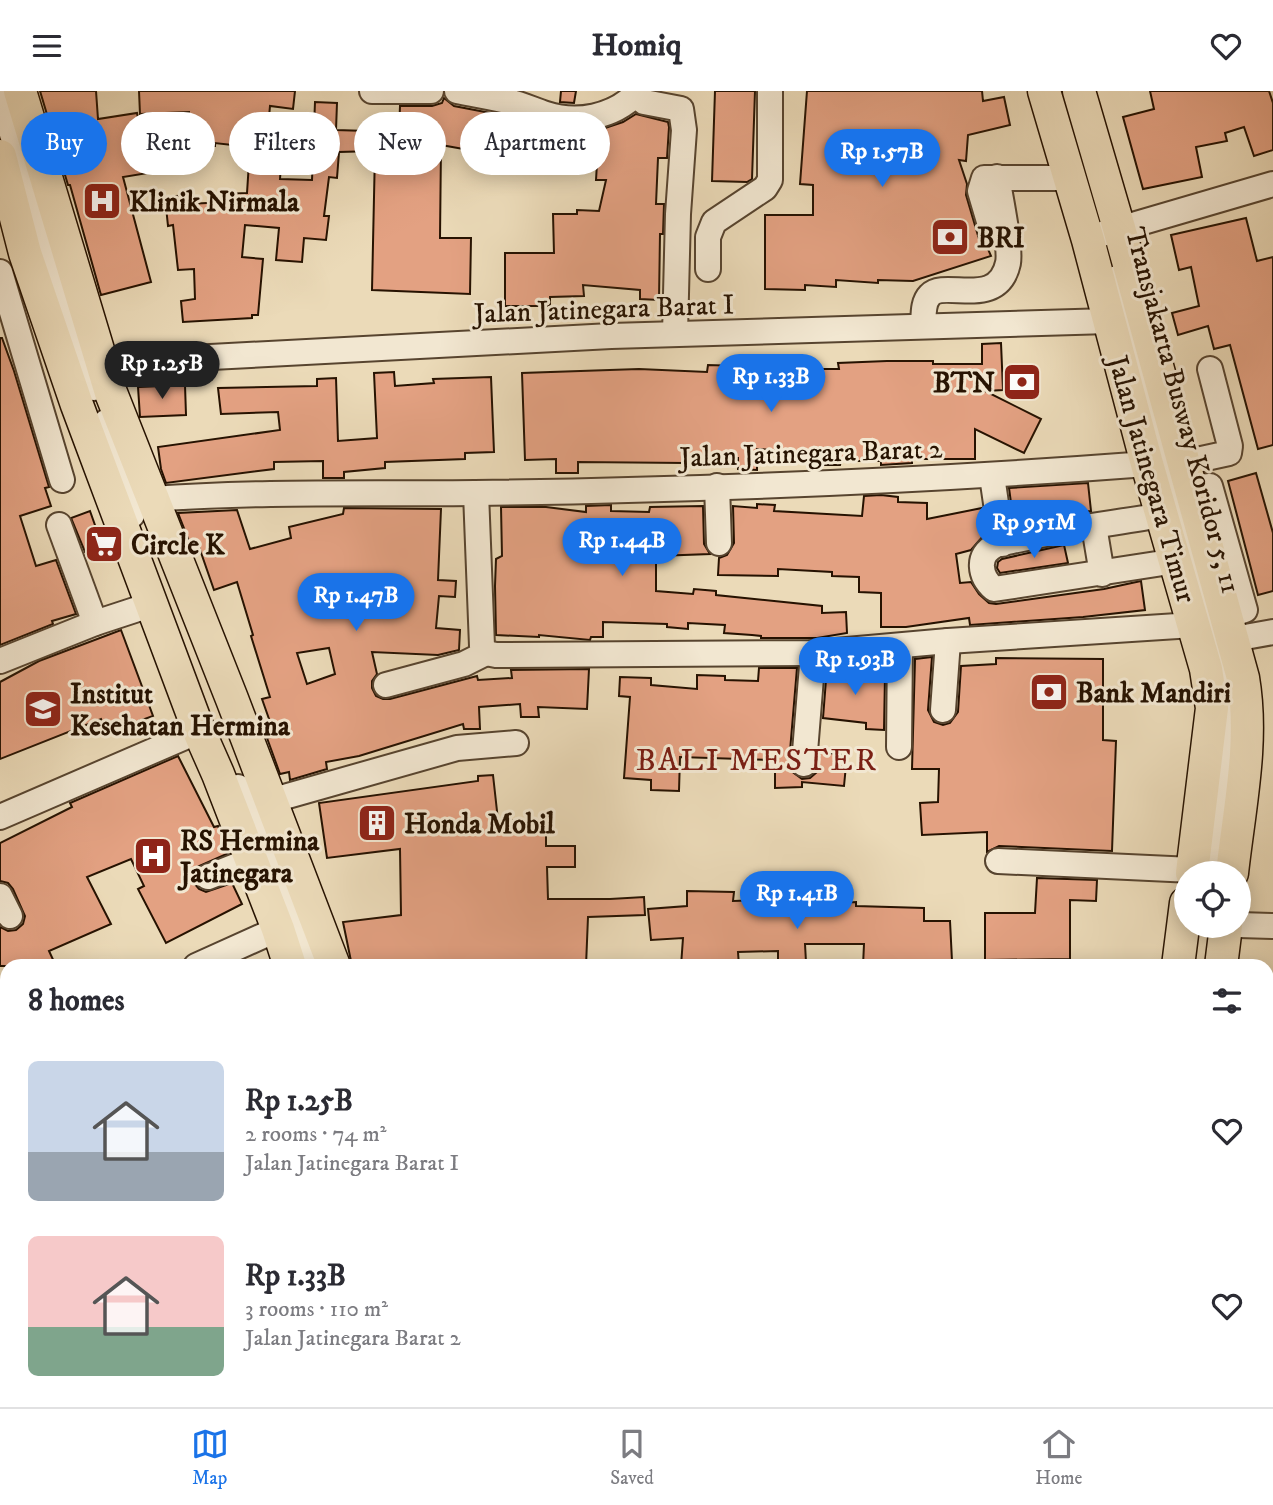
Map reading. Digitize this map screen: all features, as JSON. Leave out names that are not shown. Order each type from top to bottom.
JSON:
[{"type":"main road","points":[[20,91],[103,367],[331,959]]},
{"type":"main road","name":"Jalan Jatinegara Timur","points":[[1044,91],[1069,179],[1104,234],[1183,463],[1229,628],[1247,705],[1247,732],[1232,861]]},
{"type":"main road","name":"Jalan Jatinegara Timur","points":[[1079,91],[1104,234],[1109,321],[1206,669],[1212,708],[1201,861]]},
{"type":"main road","points":[[0,156],[25,253],[61,358],[199,731],[288,959]]},
{"type":"main road","points":[[1179,959],[1182,938]]},
{"type":"main road","points":[[1222,959],[1224,938]]},
{"type":"street","points":[[372,91],[430,91]]},
{"type":"street","points":[[457,91],[519,104],[549,115],[580,119],[601,115],[626,104],[636,92],[645,102],[681,109],[683,117],[675,334]]},
{"type":"street","points":[[708,269],[708,237],[714,222],[765,188],[770,180],[770,91]]},
{"type":"street","name":"Transjakarta Busway Koridor 5, 11","points":[[1066,91],[1226,676],[1229,721],[1202,861]]},
{"type":"street","points":[[0,95],[60,289],[96,397],[117,450],[127,501],[230,769],[313,959]]},
{"type":"street","points":[[923,326],[925,303],[930,295],[941,290],[972,292],[991,287],[1000,279],[1009,261],[998,177],[1069,179]]},
{"type":"street","points":[[1104,234],[1273,184]]},
{"type":"street","points":[[0,272],[62,480]]},
{"type":"street","name":"Jalan Jatinegara Barat I","points":[[103,367],[192,358],[675,334],[1109,321]]},
{"type":"street","points":[[30,371],[61,358]]},
{"type":"street","points":[[1183,463],[1230,453],[1210,369]]},
{"type":"street","name":"Jalan Jatinegara Barat 2","points":[[152,499],[233,493],[476,493],[717,486],[992,476],[1147,464]]},
{"type":"street","points":[[992,476],[1002,544]]},
{"type":"street","points":[[717,486],[719,543]]},
{"type":"street","points":[[476,493],[482,646],[486,653]]},
{"type":"street","points":[[1162,515],[995,545],[983,557],[981,568],[986,582],[994,589],[1176,561]]},
{"type":"street","points":[[59,525],[95,623]]},
{"type":"street","points":[[1094,526],[1102,574]]},
{"type":"street","points":[[0,661],[95,623],[153,604]]},
{"type":"street","points":[[386,685],[464,664],[486,653],[813,653],[1193,625]]},
{"type":"street","points":[[1229,628],[1273,632]]},
{"type":"street","points":[[943,710],[948,641]]},
{"type":"street","points":[[899,747],[900,646]]},
{"type":"street","points":[[804,764],[813,653]]},
{"type":"street","points":[[0,817],[199,731]]},
{"type":"street","points":[[270,801],[457,748],[516,743]]},
{"type":"street","points":[[208,877],[251,860]]},
{"type":"street","points":[[998,861],[1174,871]]},
{"type":"street","points":[[1251,925],[1273,926]]},
{"type":"street","points":[[212,959],[278,929]]},
{"type":"street","points":[[1208,959],[1209,938]]},
{"type":"building","points":[[40,91],[96,91],[98,112],[46,112]]},
{"type":"building","points":[[139,91],[295,91],[293,109],[270,106],[269,112],[229,112],[229,145],[215,143],[215,112],[140,112]]},
{"type":"building","points":[[561,91],[576,91],[574,103],[560,102]]},
{"type":"building","points":[[715,91],[755,91],[752,179],[747,182],[712,181]]},
{"type":"building","points":[[807,91],[982,91],[983,101],[1004,97],[1010,125],[968,135],[966,161],[959,160],[979,239],[991,256],[913,281],[878,280],[878,283],[836,280],[836,287],[805,285],[805,290],[765,289],[765,215],[813,215],[813,185],[800,184]]},
{"type":"building","points":[[1150,91],[1269,91],[1273,103],[1273,150],[1254,156],[1244,127],[1225,133],[1227,141],[1196,147],[1202,177],[1143,189],[1123,117],[1154,109]]},
{"type":"building","points":[[444,98],[454,106],[485,112],[460,112],[460,148],[446,146],[446,112],[400,112],[400,106],[432,106],[442,103]]},
{"type":"building","points":[[315,102],[337,103],[337,112],[315,112]]},
{"type":"building","points":[[636,114],[668,122],[667,158],[658,158],[656,204],[664,204],[663,234],[660,234],[659,300],[640,299],[640,290],[583,285],[584,296],[550,297],[550,306],[505,306],[505,253],[554,253],[553,214],[577,214],[577,210],[599,211],[606,180],[596,180],[596,175],[610,175],[610,126]]},
{"type":"building","points":[[121,115],[121,175],[136,175],[123,177],[151,282],[101,295],[65,175],[107,175],[107,118]]},
{"type":"building","points":[[340,130],[354,131],[354,152],[340,152]]},
{"type":"building","points":[[248,175],[280,175],[280,179],[312,180],[312,175],[337,175],[337,178],[329,177],[324,216],[329,216],[326,240],[304,238],[302,262],[276,260],[279,228],[245,225],[242,257],[263,259],[258,315],[252,315],[252,318],[183,322],[181,301],[195,299],[194,269],[178,270],[173,225],[168,226],[165,197],[187,195],[188,204],[226,202],[226,194],[247,193]]},
{"type":"building","points":[[374,175],[441,175],[440,238],[471,238],[470,294],[372,290]]},
{"type":"building","points":[[1246,218],[1257,261],[1273,257],[1273,445],[1258,449],[1230,345],[1214,349],[1208,326],[1178,335],[1172,313],[1199,306],[1191,267],[1179,270],[1171,235]]},
{"type":"building","points":[[0,338],[14,371],[49,487],[45,488],[51,506],[20,516],[36,566],[56,560],[76,614],[52,621],[53,624],[0,645]]},
{"type":"building","points":[[1001,343],[1003,390],[985,391],[1041,419],[1024,453],[975,429],[975,459],[912,459],[912,463],[881,465],[881,461],[841,461],[840,465],[825,465],[826,459],[788,460],[788,451],[757,449],[757,470],[738,469],[738,458],[686,458],[686,463],[578,462],[578,473],[556,473],[556,459],[525,460],[522,373],[639,369],[707,372],[708,365],[740,366],[740,362],[756,363],[756,373],[795,372],[795,369],[839,369],[838,363],[887,361],[982,364],[982,344]]},
{"type":"building","points":[[394,372],[395,386],[434,383],[433,379],[491,377],[494,452],[465,453],[465,459],[385,462],[385,468],[344,472],[344,478],[323,478],[323,461],[274,462],[274,469],[166,483],[158,447],[280,430],[278,412],[221,414],[218,388],[317,386],[317,379],[336,378],[338,441],[377,438],[374,373]]},
{"type":"building","points":[[185,385],[186,415],[140,417],[138,387]]},
{"type":"building","points":[[1256,473],[1273,533],[1273,591],[1258,595],[1228,481]]},
{"type":"building","points":[[1088,483],[1091,511],[1059,514],[1014,525],[1009,488]]},
{"type":"building","points":[[864,496],[898,497],[898,502],[927,503],[927,519],[982,508],[985,534],[971,550],[956,554],[960,583],[971,582],[989,603],[1104,589],[1141,581],[1145,610],[970,625],[969,618],[906,627],[881,627],[881,593],[859,592],[859,577],[832,576],[832,572],[778,569],[778,576],[718,575],[719,558],[727,555],[734,543],[733,506],[757,508],[757,504],[775,505],[774,511],[862,516]]},
{"type":"building","points":[[611,505],[611,511],[649,512],[650,507],[703,506],[704,544],[710,554],[656,556],[656,591],[693,594],[694,589],[716,591],[716,595],[822,606],[822,613],[846,612],[847,633],[817,638],[761,638],[724,633],[725,625],[688,623],[688,629],[667,627],[667,624],[603,622],[603,637],[591,637],[590,640],[539,635],[496,635],[496,559],[502,556],[501,507],[546,507],[586,512],[586,506]]},
{"type":"building","points":[[344,508],[441,509],[438,580],[456,581],[455,597],[439,596],[436,628],[460,630],[459,650],[438,655],[372,652],[377,674],[372,681],[372,688],[376,696],[390,699],[477,676],[478,680],[512,678],[511,670],[589,669],[587,709],[538,707],[539,717],[521,717],[520,704],[479,707],[480,729],[464,729],[463,724],[359,756],[326,762],[327,769],[290,780],[289,772],[280,774],[267,738],[275,736],[262,699],[270,697],[237,582],[214,590],[198,544],[191,546],[178,513],[237,510],[250,549],[291,538],[289,527],[343,514]],"holes":[[[329,648],[335,674],[307,684],[297,653]]]},
{"type":"building","points":[[90,511],[102,545],[85,552],[71,518]]},
{"type":"building","points":[[1064,545],[1068,563],[1000,573],[997,568],[1002,559]]},
{"type":"building","points":[[121,630],[153,716],[106,733],[101,719],[0,759],[0,682],[39,661]]},
{"type":"building","points":[[932,657],[928,710],[934,722],[943,725],[950,723],[958,712],[961,666],[996,664],[996,658],[1103,659],[1103,740],[1116,741],[1112,851],[999,846],[987,852],[987,832],[922,835],[920,803],[938,802],[939,769],[912,769],[915,659]]},
{"type":"building","points":[[827,667],[855,668],[855,673],[885,675],[884,730],[866,729],[866,723],[823,718]]},
{"type":"building","points":[[759,668],[797,668],[789,763],[791,771],[802,779],[810,778],[817,772],[820,752],[847,755],[844,786],[802,782],[802,787],[775,788],[775,760],[680,757],[679,791],[651,790],[651,780],[624,778],[630,697],[619,696],[620,677],[651,678],[651,685],[697,689],[697,675],[725,676],[725,680],[758,681]]},
{"type":"building","points":[[178,756],[214,827],[218,826],[229,853],[197,867],[193,876],[194,883],[206,892],[232,883],[242,904],[166,943],[138,889],[144,886],[131,859],[87,877],[111,924],[49,951],[53,959],[0,959],[0,927],[8,931],[16,930],[23,924],[25,916],[13,889],[8,883],[0,881],[0,843],[72,807],[70,803]]},
{"type":"building","points":[[493,775],[498,820],[546,820],[546,846],[575,846],[575,867],[547,867],[548,899],[644,897],[645,915],[588,917],[586,959],[351,959],[343,922],[401,915],[400,849],[327,858],[319,803],[478,781],[478,776]]},
{"type":"building","points":[[1037,878],[1097,880],[1096,901],[1070,900],[1070,959],[985,959],[985,913],[1035,913]]},
{"type":"building","points":[[687,891],[734,892],[733,901],[767,900],[767,907],[856,902],[856,906],[924,908],[924,921],[950,921],[952,959],[863,959],[864,944],[805,944],[806,959],[778,959],[778,951],[738,952],[738,959],[682,959],[683,938],[651,940],[648,909],[687,906]]},
{"type":"place","name":"Klinik Nirmala","points":[[102,201]]},
{"type":"place","name":"BRI","points":[[950,237]]},
{"type":"place","name":"BTN","points":[[1022,382]]},
{"type":"place","name":"Circle K","points":[[104,544]]},
{"type":"place","name":"Bank Mandiri","points":[[1049,692]]},
{"type":"place","name":"Institut Kesehatan Hermina","points":[[43,709]]},
{"type":"place","name":"Honda Mobil","points":[[377,823]]},
{"type":"place","name":"RS Hermina Jatinegara","points":[[153,856]]},
{"type":"district","name":"BALI MESTER","points":[[757,759]]}]
